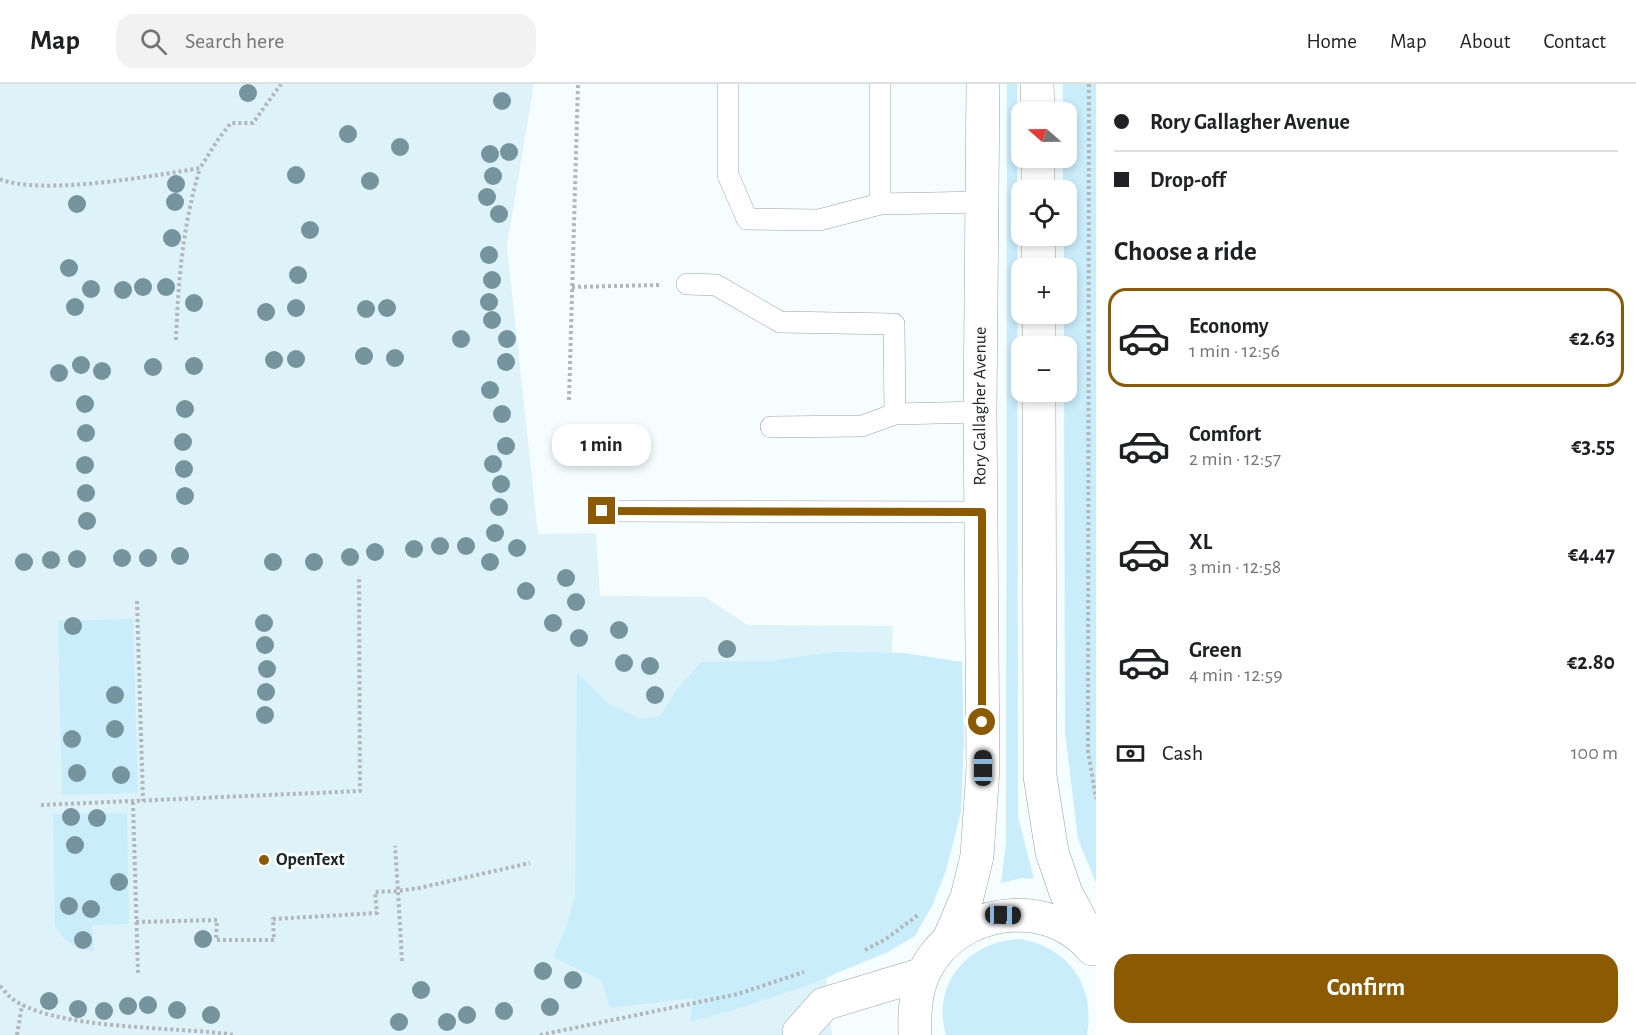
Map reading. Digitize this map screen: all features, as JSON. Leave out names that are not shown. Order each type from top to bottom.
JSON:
[{"type":"street","name":"Rory Gallagher Avenue","points":[[949,939],[967,897],[977,856],[983,768],[980,412],[983,84]]},
{"type":"street","points":[[1038,84],[1038,102]]},
{"type":"street","points":[[1039,402],[1040,776],[1052,852],[1066,893],[1096,949]]},
{"type":"street","name":"Rory Gallagher Avenue","points":[[915,1035],[914,1005],[923,974],[934,956],[949,939],[974,924],[1003,915],[1033,915],[1061,924],[1086,941],[1096,954]]},
{"type":"street","points":[[795,1034],[824,1004],[923,974]]},
{"type":"lane","points":[[728,84],[729,175],[747,219],[819,220],[880,204],[983,202]]},
{"type":"lane","points":[[880,84],[880,204]]},
{"type":"lane","points":[[687,284],[716,285],[780,322],[894,324],[895,414]]},
{"type":"lane","points":[[771,427],[862,426],[895,414],[980,412]]},
{"type":"lane","points":[[602,511],[982,512]]},
{"type":"path","points":[[176,340],[183,233],[200,168],[231,123],[253,123],[282,84]]},
{"type":"path","points":[[569,400],[578,84]]},
{"type":"path","points":[[1089,84],[1088,751],[1096,800]]},
{"type":"path","points":[[0,179],[21,184],[67,185],[200,168]]},
{"type":"path","points":[[572,287],[687,284]]},
{"type":"path","points":[[41,805],[360,791],[359,576]]},
{"type":"path","points":[[137,601],[142,801]]},
{"type":"path","points":[[132,802],[138,973]]},
{"type":"path","points":[[395,846],[402,961]]},
{"type":"path","points":[[136,922],[217,920],[216,940],[274,940],[273,919],[377,913],[375,892],[419,888],[530,863]]},
{"type":"path","points":[[859,954],[886,939]]},
{"type":"path","points":[[540,1035],[738,994],[807,971]]},
{"type":"path","points":[[0,986],[22,1005],[50,1015],[83,1022],[211,1031],[234,1035]]},
{"type":"path","points":[[17,1035],[22,1005]]},
{"type":"shaded area","points":[[0,84],[534,84],[507,246],[538,534],[596,533],[600,596],[705,597],[748,625],[893,626],[887,758],[824,953],[832,1035],[0,1035]]},
{"type":"shaded area","points":[[1007,84],[1017,84],[1017,102],[1011,102],[1011,168],[1017,168],[1017,180],[1011,180],[1011,246],[1017,246],[1017,258],[1011,258],[1011,324],[1017,324],[1017,336],[1011,336],[1011,402],[1017,402],[1018,816],[1034,879],[1022,878],[1001,883],[1006,843]]},
{"type":"shaded area","points":[[1063,84],[1096,84],[1096,883],[1078,839],[1065,733],[1064,402],[1077,402],[1077,336],[1064,336],[1064,324],[1077,324],[1077,258],[1064,258],[1064,246],[1077,246],[1077,180],[1063,180],[1063,168],[1077,168],[1077,102],[1063,102]]},
{"type":"shaded area","points":[[133,619],[138,793],[62,795],[58,621]]},
{"type":"shaded area","points":[[832,652],[904,653],[962,662],[964,741],[961,812],[946,871],[932,906],[915,936],[888,952],[806,986],[690,1022],[693,998],[610,1008],[602,981],[553,957],[566,928],[575,896],[577,672],[609,704],[641,719],[660,716],[677,689],[702,662],[768,661]]},
{"type":"shaded area","points":[[127,813],[129,924],[92,925],[94,951],[71,944],[55,926],[53,814]]},
{"type":"shaded area","points":[[1020,939],[1052,950],[1075,971],[1087,1000],[1089,1017],[1087,1035],[946,1035],[943,1016],[944,998],[949,982],[958,968],[985,948]]},
{"type":"place","name":"OpenText","points":[[264,860]]},
{"type":"route","points":[[602,511],[982,512],[982,722]]}]
